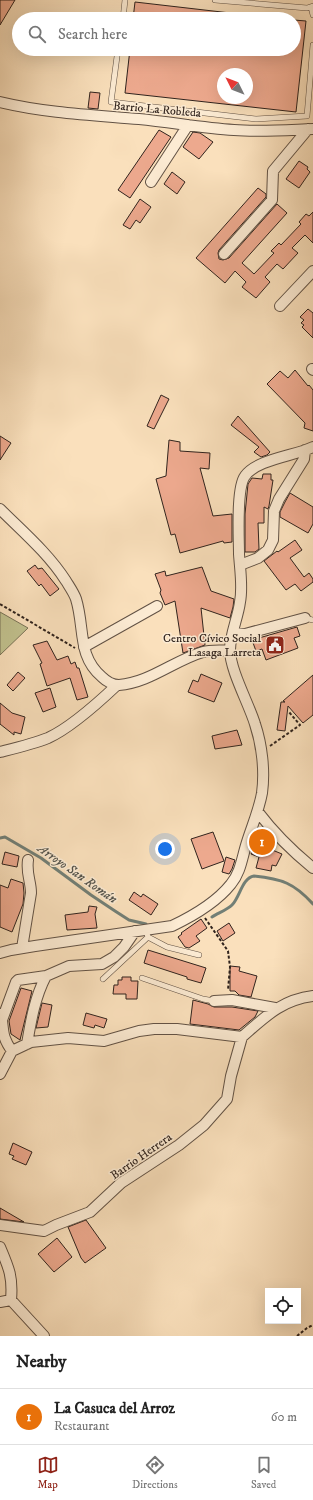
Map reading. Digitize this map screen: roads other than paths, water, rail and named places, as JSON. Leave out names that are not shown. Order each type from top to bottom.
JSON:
[{"type":"street","name":"Barrio La Robleda","points":[[0,102],[31,109],[94,117],[125,118],[252,131],[310,129]]},
{"type":"street","points":[[151,182],[188,125]]},
{"type":"street","points":[[224,254],[272,200],[273,171],[310,129]]},
{"type":"street","points":[[280,306],[313,271]]},
{"type":"street","points":[[240,565],[258,558],[268,550],[273,540],[274,511],[309,450]]},
{"type":"street","points":[[0,954],[22,948],[143,933],[172,926],[185,920],[211,903],[232,883],[239,871],[258,812],[263,778],[261,752],[255,724],[235,671],[230,650],[241,600],[239,532],[240,488],[244,477],[250,471],[264,463],[284,455],[309,450]]},
{"type":"street","points":[[0,509],[37,545],[55,565],[66,581],[76,599],[80,648],[94,670],[105,680],[117,685],[131,683],[204,652],[230,650]]},
{"type":"street","points":[[80,648],[157,606]]},
{"type":"street","points":[[234,633],[245,634],[309,619]]},
{"type":"street","points":[[0,752],[46,738],[57,733],[86,712],[117,685]]},
{"type":"street","points":[[258,812],[273,832],[313,868]]},
{"type":"street","points":[[22,948],[31,893],[31,886],[27,873],[28,860]]},
{"type":"street","points":[[12,1051],[6,1043],[1,1015],[18,980],[46,976],[69,966],[102,964],[108,962],[124,947],[143,933]]},
{"type":"street","points":[[27,1044],[34,1007],[46,976]]},
{"type":"street","points":[[0,1074],[12,1051],[31,1042],[68,1038],[104,1041],[154,1028],[177,1029],[242,1037],[275,1008],[286,1003],[313,996]]},
{"type":"street","points":[[214,1001],[232,1000],[275,1008]]},
{"type":"street","name":"Barrio Herrera","points":[[0,1225],[44,1231],[90,1212],[121,1183],[179,1145],[204,1124],[226,1099],[242,1037]]},
{"type":"street","points":[[0,1247],[8,1264],[12,1283],[11,1300],[44,1336]]},
{"type":"street","points":[[0,1302],[11,1300]]},
{"type":"lane","points":[[124,12],[126,0]]},
{"type":"lane","points":[[215,0],[307,8],[312,6],[313,15]]},
{"type":"lane","points":[[117,56],[111,102],[256,119],[307,116],[313,45]]},
{"type":"lane","points":[[103,979],[143,933],[167,947],[199,955]]},
{"type":"lane","points":[[142,978],[203,999],[214,1001]]},
{"type":"waterway","name":"Arroyo San Román","points":[[0,838],[5,837],[41,858],[91,895],[129,920],[146,924]]},
{"type":"waterway","name":"Arroyo San Román","points":[[212,917],[232,905],[247,880],[254,876],[287,883],[300,891],[313,904]]},
{"type":"place","name":"Centro Cívico Social Lasaga Larreta","points":[[275,645]]},
{"type":"place","name":"La Casuca del Arroz","points":[[262,842]]}]
